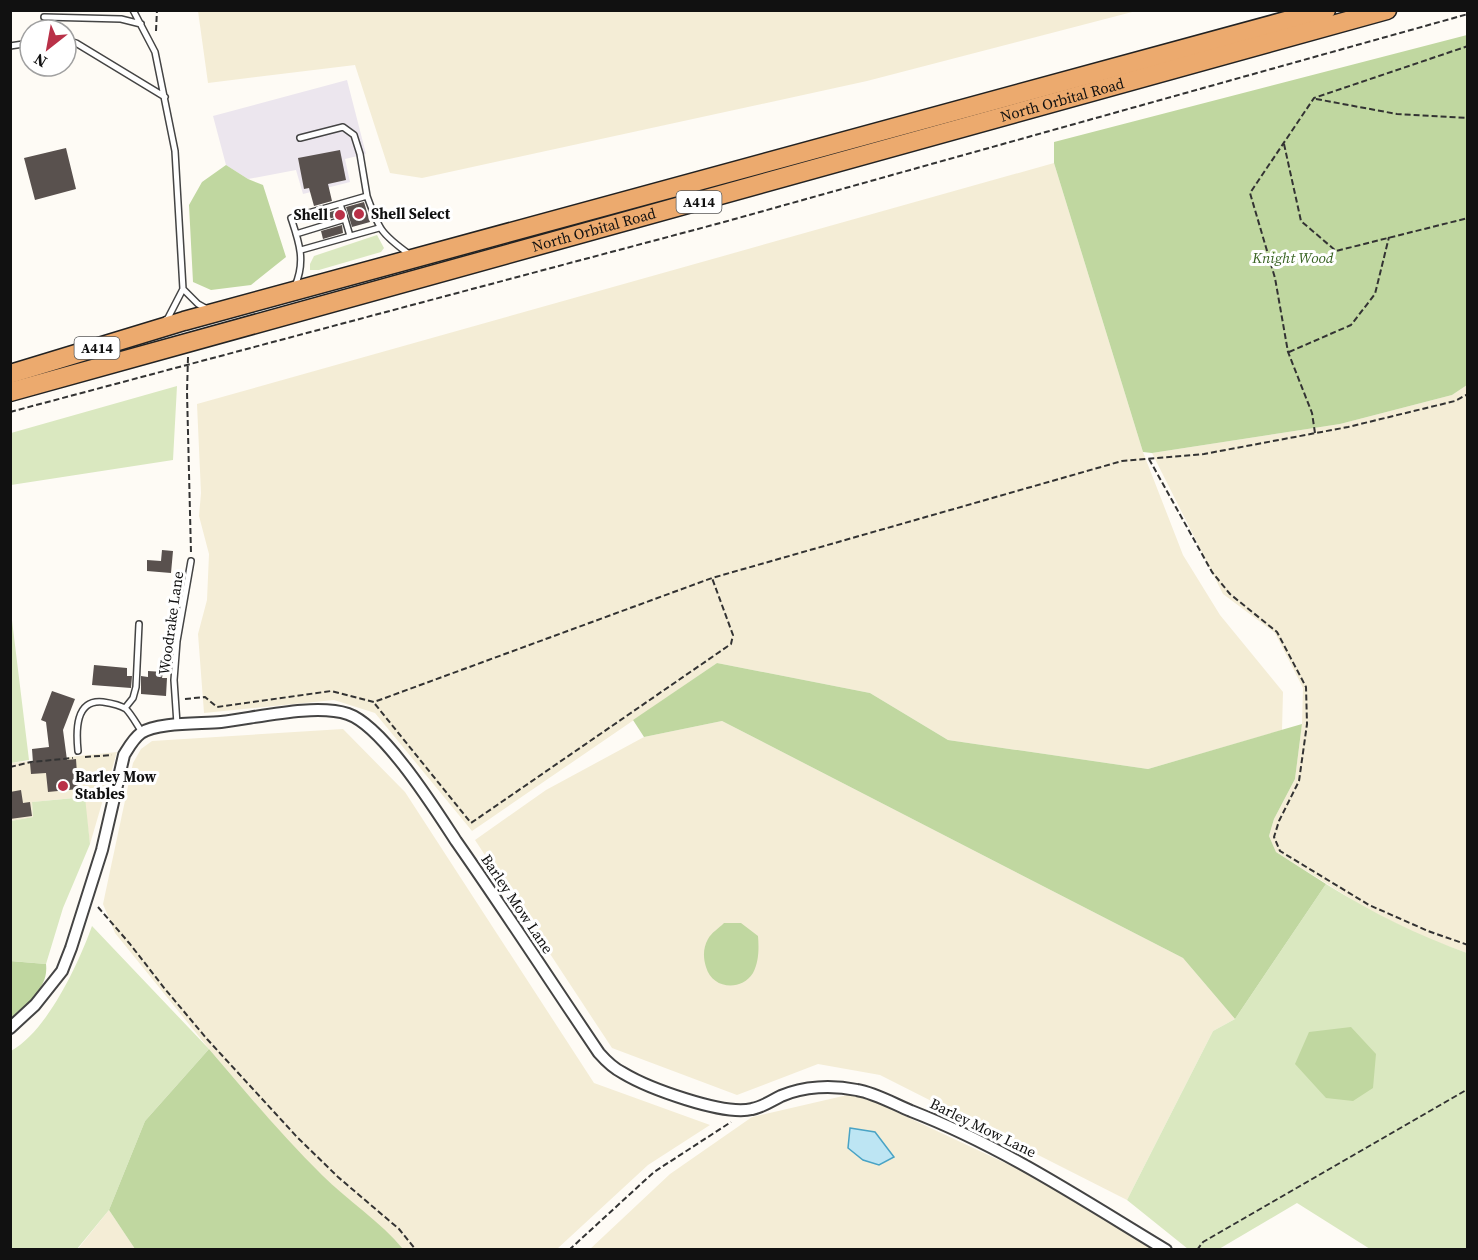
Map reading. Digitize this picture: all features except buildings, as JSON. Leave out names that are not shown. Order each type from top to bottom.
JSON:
[{"type":"highway","name":"North Orbital Road","points":[[10,374],[215,313],[1326,10]]},
{"type":"highway","name":"North Orbital Road","points":[[10,392],[1387,10]]},
{"type":"street","name":"Barley Mow Lane","points":[[142,732],[177,724],[219,722],[296,712],[328,711],[348,714],[364,723],[406,769],[483,879],[598,1053],[609,1064],[643,1083],[697,1102],[734,1110],[750,1110],[805,1089],[835,1087],[858,1090],[949,1126],[1049,1178],[1166,1250]]},
{"type":"street","points":[[10,1028],[35,1005],[62,971],[102,850],[124,755],[131,743],[142,732]]},
{"type":"lane","points":[[133,10],[155,52],[175,151],[183,290],[168,318],[139,335]]},
{"type":"lane","points":[[44,16],[121,19],[141,24]]},
{"type":"lane","points":[[78,45],[165,97]]},
{"type":"lane","points":[[300,138],[343,127],[354,135],[360,154],[367,196],[379,228],[388,240],[414,258]]},
{"type":"lane","points":[[292,293],[298,277],[301,250],[291,218],[367,196]]},
{"type":"lane","points":[[340,204],[350,236]]},
{"type":"lane","points":[[296,234],[345,219]]},
{"type":"lane","points":[[301,250],[379,228]]},
{"type":"lane","points":[[183,290],[198,304],[215,313]]},
{"type":"lane","name":"Woodrake Lane","points":[[177,724],[174,680],[177,641],[191,561]]},
{"type":"lane","points":[[125,708],[133,698],[136,687],[140,624]]},
{"type":"lane","points":[[78,751],[76,731],[85,706],[90,702],[125,708],[142,732]]},
{"type":"path","points":[[10,412],[714,225],[1467,14]]},
{"type":"path","points":[[1315,433],[1312,413],[1288,352],[1275,278],[1250,193],[1314,98],[1467,46]]},
{"type":"path","points":[[1314,98],[1397,114],[1467,118]]},
{"type":"path","points":[[1284,144],[1301,221],[1336,251],[1467,218]]},
{"type":"path","points":[[1288,352],[1351,325],[1375,294],[1389,237]]},
{"type":"path","points":[[188,354],[191,561]]},
{"type":"path","points":[[176,700],[205,697],[217,707],[331,691],[374,702],[712,578],[1122,461],[1204,454],[1348,427],[1455,401],[1467,393]]},
{"type":"path","points":[[1149,459],[1212,572],[1230,594],[1277,632],[1306,687],[1307,724],[1299,781],[1278,821],[1274,837],[1280,851],[1369,905],[1467,945]]},
{"type":"path","points":[[374,702],[471,823],[731,644],[733,635],[712,578]]},
{"type":"path","points":[[84,757],[124,755]]},
{"type":"path","points":[[10,767],[31,762],[74,758]]},
{"type":"path","points":[[87,895],[207,1039],[297,1137],[399,1229],[416,1250]]},
{"type":"path","points":[[1197,1250],[1203,1242],[1467,1089]]},
{"type":"path","points":[[569,1250],[654,1172],[750,1110]]},
{"type":"shaded area","points":[[198,10],[1136,11],[867,81],[422,178],[390,173],[355,65],[208,83]]},
{"type":"shaded area","points":[[347,80],[366,154],[345,159],[350,182],[303,194],[296,170],[248,179],[226,165],[213,116]]},
{"type":"shaded area","points":[[1054,163],[1143,452],[1183,555],[1220,615],[1283,692],[1282,730],[1148,769],[948,740],[870,693],[717,663],[472,831],[375,713],[334,700],[204,713],[198,634],[207,600],[209,554],[199,516],[201,493],[197,404]]},
{"type":"shaded area","points":[[1467,385],[1467,953],[1425,938],[1367,909],[1276,852],[1269,836],[1274,819],[1295,779],[1302,724],[1303,688],[1275,633],[1223,594],[1152,453],[1340,424],[1452,395]]},
{"type":"shaded area","points":[[722,721],[1183,958],[1235,1019],[1213,1031],[1127,1200],[880,1075],[818,1064],[737,1095],[612,1048],[475,840],[546,790],[644,737]]},
{"type":"shaded area","points":[[343,729],[405,792],[594,1083],[710,1125],[648,1165],[557,1249],[403,1249],[292,1146],[209,1049],[115,933],[103,904],[133,763],[141,749],[152,741]]},
{"type":"shaded area","points":[[117,752],[90,844],[84,797],[32,802],[33,817],[11,821],[11,763]]},
{"type":"shaded area","points":[[856,1093],[1052,1185],[1158,1250],[589,1250],[670,1174],[752,1117]]},
{"type":"shaded area","points":[[109,1210],[135,1249],[77,1250]]},
{"type":"green space","name":"Knight Wood","points":[[1467,35],[1467,385],[1452,395],[1340,424],[1152,453],[1143,452],[1054,163],[1054,142]]},
{"type":"green space","points":[[226,165],[248,179],[263,185],[286,257],[251,285],[211,290],[193,282],[189,205],[202,182]]},
{"type":"green space","points":[[377,235],[384,248],[381,252],[319,270],[310,270],[314,256]]},
{"type":"green space","points":[[177,386],[173,460],[11,485],[11,433]]},
{"type":"green space","points":[[10,604],[29,760],[11,763],[10,763]]},
{"type":"green space","points":[[717,663],[870,693],[948,740],[1148,769],[1302,724],[1295,779],[1274,819],[1269,836],[1276,852],[1326,884],[1235,1019],[1183,958],[722,721],[644,737],[633,720]]},
{"type":"green space","points":[[85,797],[90,844],[63,908],[46,964],[11,961],[11,821],[33,817],[32,802]]},
{"type":"green space","points":[[1326,884],[1395,922],[1467,953],[1467,1249],[1370,1249],[1297,1203],[1219,1249],[1188,1249],[1127,1200],[1213,1031],[1235,1019]]},
{"type":"green space","points":[[724,923],[741,923],[758,936],[758,955],[753,973],[748,979],[734,985],[720,984],[714,980],[704,960],[704,949],[708,939]]},
{"type":"green space","points":[[92,926],[209,1049],[145,1121],[109,1210],[77,1249],[11,1250],[11,1051],[37,1029],[49,1013],[70,977]]},
{"type":"green space","points":[[10,961],[46,964],[46,973],[40,988],[30,1001],[11,1018]]},
{"type":"green space","points":[[1351,1027],[1376,1054],[1373,1088],[1353,1101],[1326,1098],[1295,1064],[1309,1032]]},
{"type":"green space","points":[[209,1049],[307,1160],[403,1249],[135,1249],[109,1210],[145,1121]]},
{"type":"water","points":[[850,1128],[875,1132],[894,1157],[879,1165],[863,1160],[848,1148]]},
{"type":"place","name":"Shell Select","points":[[359,214]]},
{"type":"place","name":"Shell","points":[[340,215]]},
{"type":"place","name":"Barley Mow Stables","points":[[63,786]]}]
